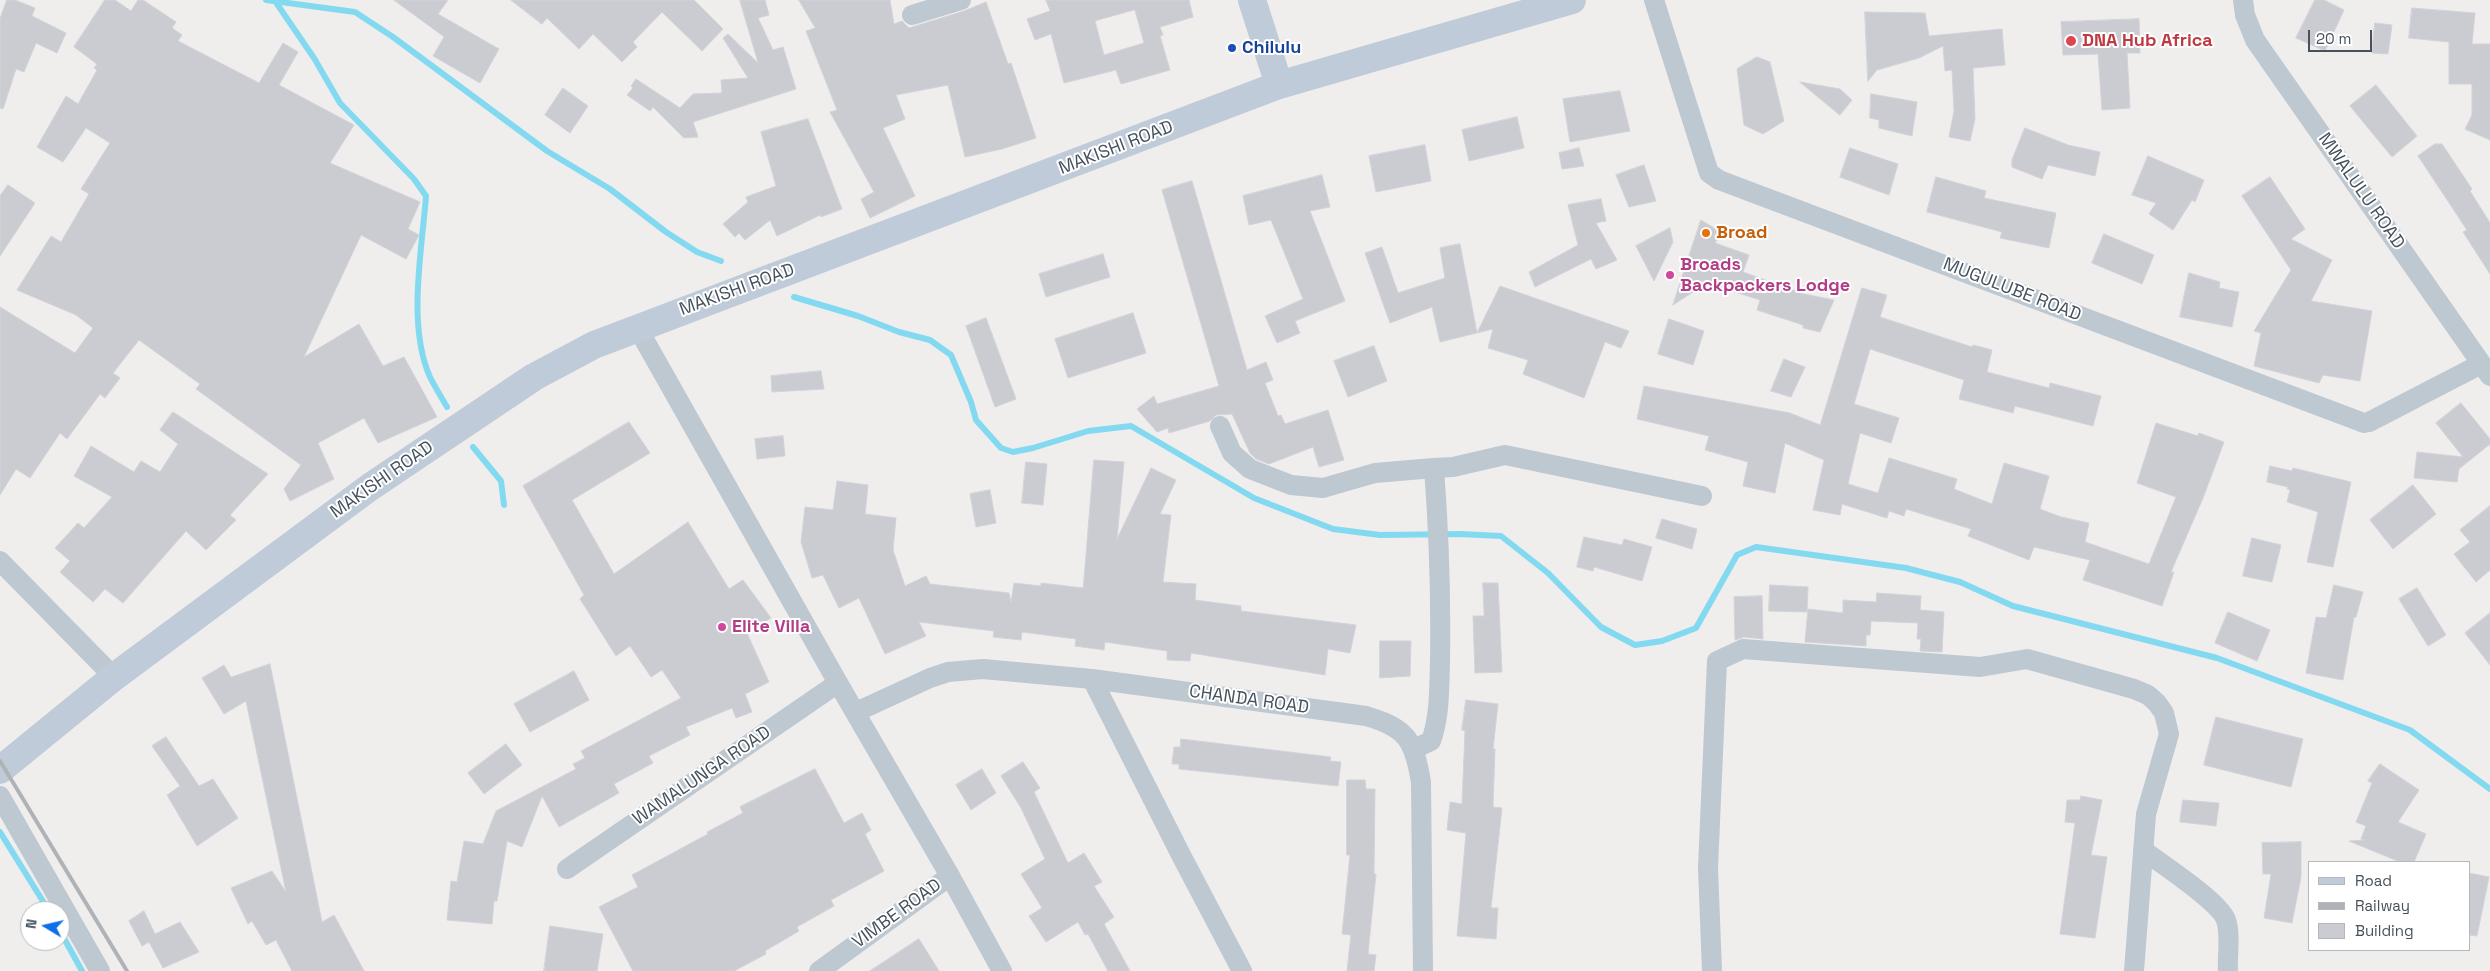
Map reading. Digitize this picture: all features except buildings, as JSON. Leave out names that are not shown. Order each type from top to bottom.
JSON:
[{"type":"main road","points":[[1252,0],[1279,85]]},
{"type":"main road","name":"MAKISHI ROAD","points":[[0,770],[114,677],[370,487],[534,376],[594,345],[637,327],[864,244],[973,200],[1086,160],[1279,85],[1572,0]]},
{"type":"street","points":[[912,15],[961,0]]},
{"type":"street","name":"MUGULUBE ROAD","points":[[1654,0],[1709,173],[1719,180],[2364,423],[2486,370]]},
{"type":"street","name":"MWALULU ROAD","points":[[2243,0],[2245,15],[2255,40],[2486,370]]},
{"type":"street","points":[[637,327],[838,683],[950,876],[1002,971]]},
{"type":"street","points":[[1220,426],[1232,453],[1250,469],[1291,485],[1323,488],[1375,473],[1453,468],[1505,455],[1702,496]]},
{"type":"street","points":[[1414,749],[1431,741],[1438,722],[1440,638],[1438,532],[1434,468]]},
{"type":"street","points":[[0,561],[114,677]]},
{"type":"street","points":[[1712,971],[1708,868],[1717,661],[1742,649],[1980,667],[2027,659],[2134,689],[2148,695],[2164,713],[2169,734],[2149,801],[2143,850],[2134,971]]},
{"type":"street","name":"CHANDA ROAD","points":[[856,712],[899,691],[948,672],[1003,670],[1092,679],[1366,716],[1396,727],[1406,735],[1414,749],[1421,782],[1423,971]]},
{"type":"street","points":[[1092,679],[1242,971]]},
{"type":"street","name":"WAMALUNGA ROAD","points":[[567,869],[838,683]]},
{"type":"street","points":[[0,796],[100,971]]},
{"type":"street","points":[[2143,850],[2209,900],[2223,914],[2227,922],[2228,971]]},
{"type":"street","name":"VIMBE ROAD","points":[[819,971],[950,876]]},
{"type":"waterway","points":[[266,0],[355,12],[393,37],[547,151],[610,189],[666,232],[697,252],[721,261]]},
{"type":"waterway","points":[[275,1],[314,58],[340,103],[414,179],[426,196],[419,264],[419,335],[423,357],[430,377],[447,407]]},
{"type":"waterway","points":[[794,297],[858,316],[899,332],[930,340],[951,355],[971,402],[976,420],[1001,448],[1013,452],[1033,448],[1088,431],[1131,426],[1254,498],[1333,529],[1380,535],[1460,534],[1501,536],[1548,573],[1601,627],[1635,645],[1662,641],[1696,628],[1737,555],[1756,547],[1906,568],[1960,582],[2013,606],[2217,658],[2410,730],[2490,789]]},
{"type":"waterway","points":[[473,447],[501,481],[504,505]]},
{"type":"waterway","points":[[0,832],[43,901]]},
{"type":"waterway","points":[[70,949],[82,971]]},
{"type":"railway","points":[[0,761],[127,971]]},
{"type":"place","name":"DNA Hub Africa","points":[[2071,41]]},
{"type":"place","name":"Chilulu","points":[[1232,48]]},
{"type":"place","name":"Broad","points":[[1706,233]]},
{"type":"place","name":"Broads Backpackers Lodge","points":[[1670,275]]},
{"type":"place","name":"Elite Villa","points":[[722,627]]}]
